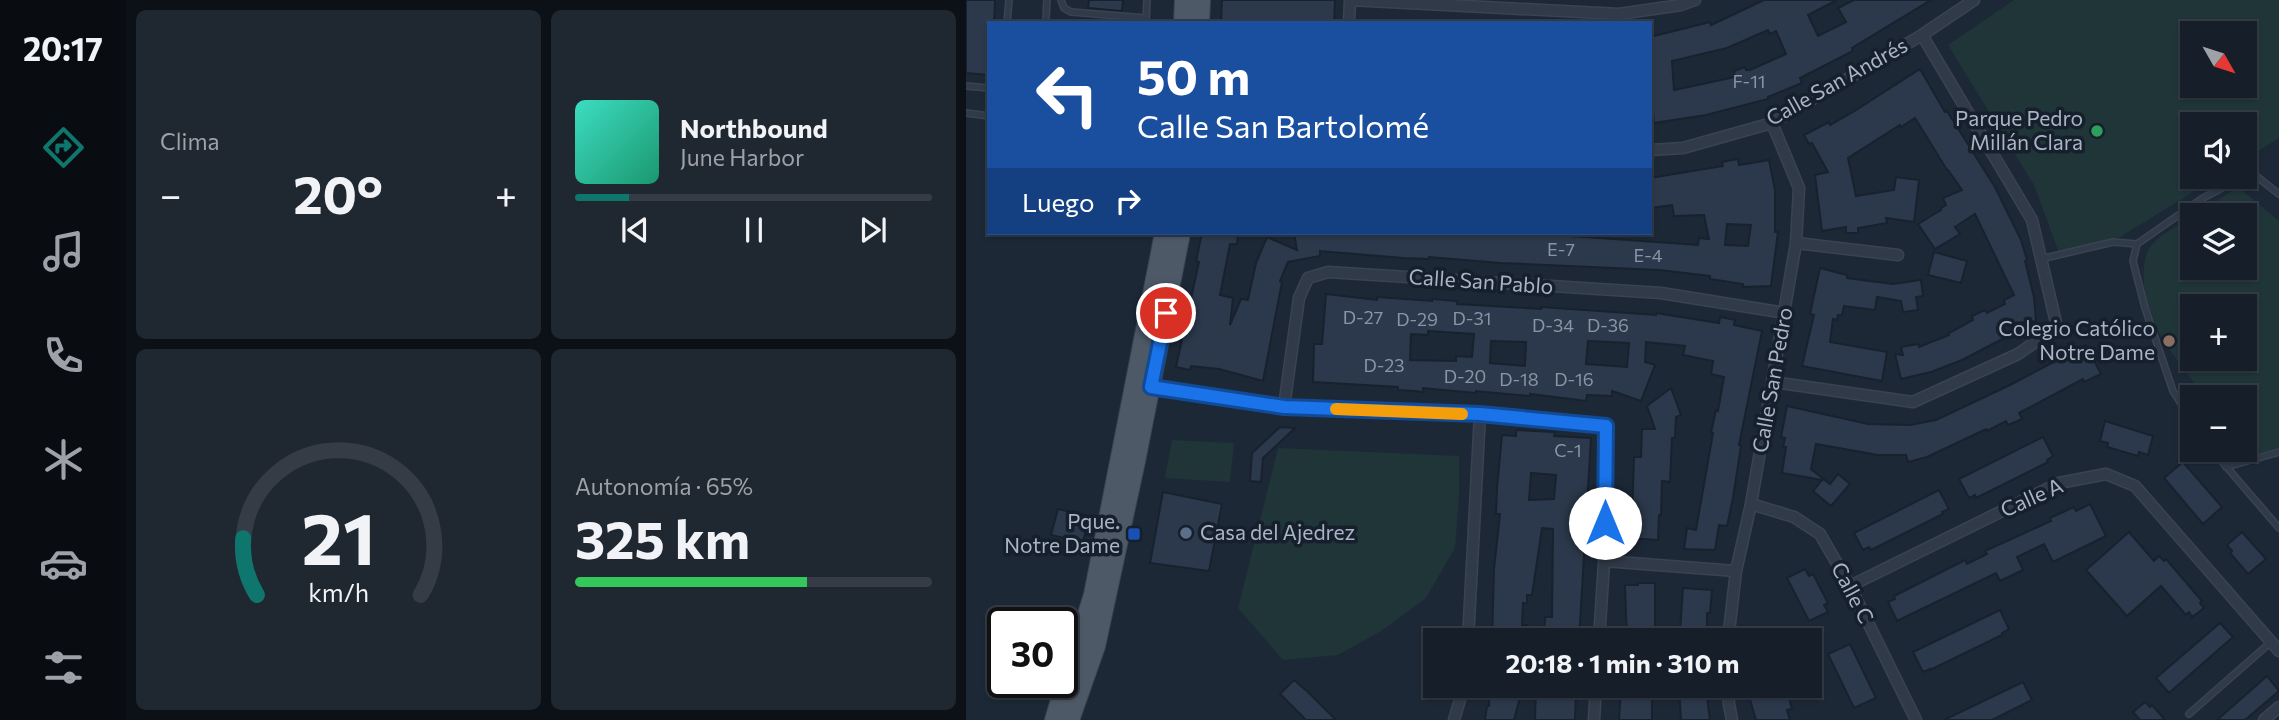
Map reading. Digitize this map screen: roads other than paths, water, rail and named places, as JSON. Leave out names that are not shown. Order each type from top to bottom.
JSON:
[{"type":"main road","points":[[1182,21],[1184,0]]},
{"type":"main road","points":[[1200,21],[1201,0]]},
{"type":"main road","points":[[1078,676],[1096,646],[1143,386],[1164,235]]},
{"type":"main road","points":[[1143,386],[1181,235]]},
{"type":"main road","points":[[1054,720],[1066,698]]},
{"type":"main road","points":[[1070,720],[1073,698]]},
{"type":"street","points":[[1349,21],[1350,0],[1495,4],[1619,14],[1695,0]]},
{"type":"street","name":"Calle San Andrés","points":[[1652,150],[1683,148],[1772,123],[1922,35],[1974,0]]},
{"type":"street","points":[[1773,382],[1913,402],[2018,354],[2057,327],[2032,220],[1922,35]]},
{"type":"street","name":"Calle San Pedro","points":[[1729,628],[1736,571],[1751,504],[1796,243],[1799,188],[1772,123]]},
{"type":"street","points":[[1796,243],[1898,255]]},
{"type":"street","name":"Calle San Pablo","points":[[1284,407],[1299,298],[1308,278],[1328,272],[1661,293],[1785,313]]},
{"type":"street","points":[[1143,386],[1284,407],[1480,414],[1606,426],[1604,561],[1600,628]]},
{"type":"street","points":[[1469,628],[1480,414]]},
{"type":"street","name":"Calle A","points":[[1850,586],[2059,483],[2106,474],[2135,486],[2275,647]]},
{"type":"street","name":"Calle C","points":[[1751,504],[1794,517],[1820,534],[1850,586],[1916,720]]},
{"type":"street","points":[[1604,561],[1736,571]]},
{"type":"street","points":[[1454,720],[1460,698]]},
{"type":"street","points":[[1594,720],[1595,698]]},
{"type":"street","points":[[1729,698],[1732,720]]},
{"type":"street","points":[[2264,720],[2279,707]]},
{"type":"lane","points":[[1007,21],[1009,0]]},
{"type":"lane","points":[[1046,19],[1047,0]]},
{"type":"lane","points":[[1061,0],[1064,8],[1071,12],[1146,20],[1147,0]]},
{"type":"lane","points":[[966,86],[987,88]]},
{"type":"lane","points":[[966,113],[987,116]]},
{"type":"lane","points":[[2257,177],[2279,194]]},
{"type":"lane","points":[[2041,259],[2113,242],[2137,244],[2220,189]]},
{"type":"lane","points":[[2137,244],[2133,261],[2145,308],[2173,391],[2180,402]]},
{"type":"lane","points":[[2226,467],[2279,452]]},
{"type":"lane","points":[[2222,462],[2279,528]]},
{"type":"lane","points":[[2189,714],[2275,647]]},
{"type":"place","name":"Parque Pedro Millán Clara","points":[[2097,131]]},
{"type":"place","name":"Colegio Católico Notre Dame","points":[[2169,341]]},
{"type":"place","name":"Casa del Ajedrez","points":[[1186,533]]},
{"type":"place","name":"Pque. Notre Dame","points":[[1134,534]]}]
